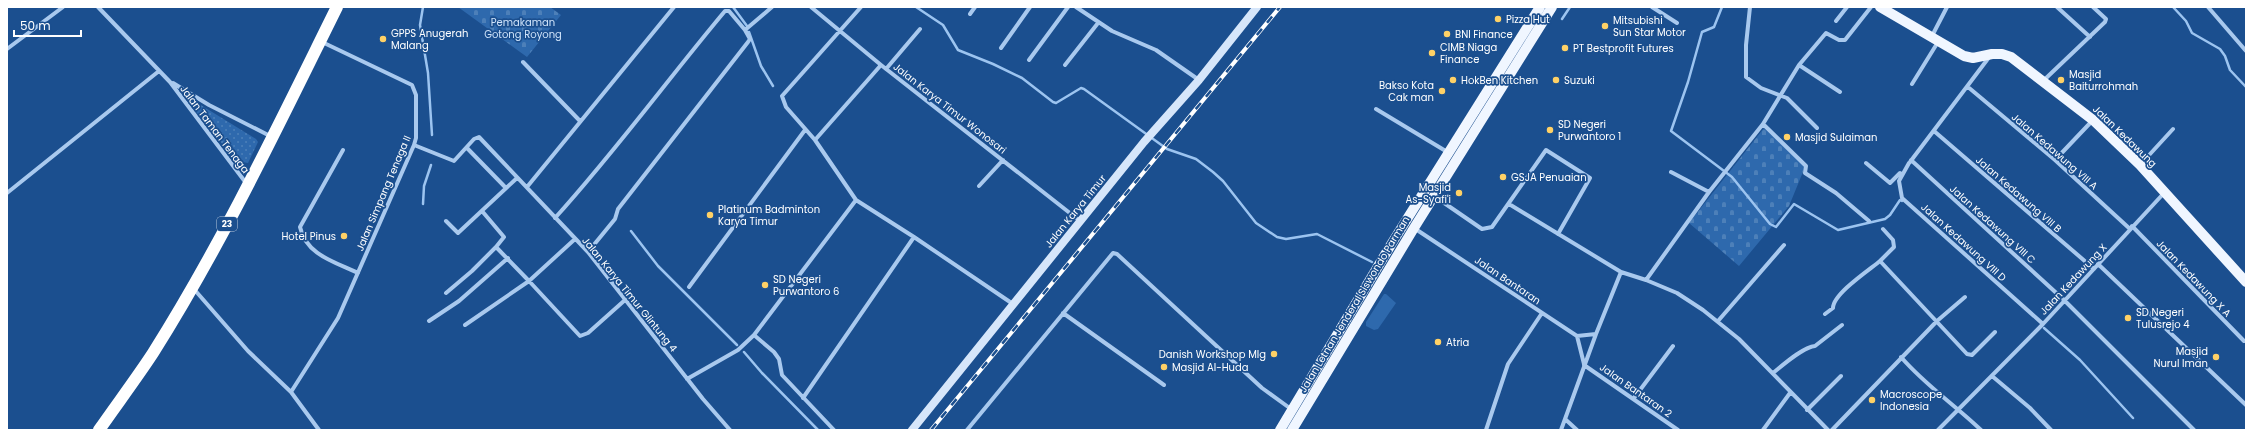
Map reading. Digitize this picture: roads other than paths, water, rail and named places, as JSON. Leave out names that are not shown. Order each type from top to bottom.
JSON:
[{"type":"highway","name":"23","points":[[99,430],[153,353],[192,287],[274,138],[337,7]]},
{"type":"main road","name":"Jalan Letnan Jenderal Siswondo Parman","points":[[1346,330],[1392,242],[1449,153],[1546,8]]},
{"type":"main road","name":"Jalan Letnan Jenderal Siswondo Parman","points":[[1292,430],[1312,387],[1346,330],[1434,196],[1546,8]]},
{"type":"main road","name":"Jalan Kedawung","points":[[1885,8],[1934,40],[1969,58],[1992,54],[2011,57],[2094,120],[2140,165],[2246,282]]},
{"type":"main road","name":"Jalan Letnan Jenderal Siswondo Parman","points":[[1280,430],[1293,410],[1312,387]]},
{"type":"street","points":[[7,49],[63,7]]},
{"type":"street","name":"Jalan Taman Tenaga","points":[[98,7],[170,82],[248,185]]},
{"type":"street","points":[[527,187],[674,7]]},
{"type":"street","points":[[745,30],[772,7]]},
{"type":"street","name":"Jalan Karya Timur Wonosari","points":[[811,7],[880,65],[886,68],[1080,221]]},
{"type":"street","points":[[861,7],[782,96],[786,107],[815,140],[856,200],[1013,304]]},
{"type":"street","points":[[970,14],[975,7]]},
{"type":"street","points":[[1001,48],[1030,7]]},
{"type":"street","points":[[1029,60],[1068,7]]},
{"type":"street","points":[[1076,7],[1112,31],[1148,45],[1199,80]]},
{"type":"street","name":"Jalan Karya Timur","points":[[912,430],[1144,142],[1199,80],[1257,7]]},
{"type":"street","points":[[1652,7],[1677,23]]},
{"type":"street","points":[[1750,7],[1746,45],[1746,77],[1761,88],[1780,94],[1787,98],[1817,128]]},
{"type":"street","points":[[1836,21],[1847,7]]},
{"type":"street","points":[[1646,280],[1708,192],[1724,175],[1763,124],[1799,65],[1825,34],[1828,33],[1842,41],[1847,38],[1871,7]]},
{"type":"street","points":[[1912,84],[1934,40],[1947,7]]},
{"type":"street","points":[[2057,7],[2090,37]]},
{"type":"street","points":[[2042,81],[2106,21],[2093,7]]},
{"type":"street","points":[[2208,7],[2246,51]]},
{"type":"street","points":[[555,218],[593,176],[673,73],[726,12],[729,11],[745,30],[750,39],[618,209],[615,219],[588,252]]},
{"type":"street","points":[[1065,65],[1098,23]]},
{"type":"street","points":[[886,68],[920,29]]},
{"type":"street","name":"Jalan Simpang Tenaga II","points":[[291,392],[338,318],[416,138],[416,95],[412,85],[320,41]]},
{"type":"street","points":[[1866,163],[1890,183],[1894,181],[1992,54]]},
{"type":"street","points":[[522,62],[580,121]]},
{"type":"street","points":[[815,140],[880,65]]},
{"type":"street","points":[[1799,65],[1840,92]]},
{"type":"street","points":[[7,193],[159,71]]},
{"type":"street","name":"Jalan Taman Tenaga","points":[[170,82],[209,105],[274,138]]},
{"type":"street","name":"Jalan Kedawung VIII A","points":[[1968,87],[2055,160],[2131,227]]},
{"type":"street","points":[[1376,109],[1449,153]]},
{"type":"street","points":[[2055,160],[2094,120]]},
{"type":"street","points":[[1763,124],[1806,166],[1805,173],[1836,193],[1869,221]]},
{"type":"street","points":[[2140,165],[2173,129]]},
{"type":"street","points":[[689,287],[805,130]]},
{"type":"street","name":"Jalan Kedawung VIII B","points":[[1934,131],[2094,269]]},
{"type":"street","name":"Jalan Karya Timur Glintung 4","points":[[467,148],[476,138],[479,138],[588,252],[730,430]]},
{"type":"street","points":[[414,144],[454,161],[467,148],[506,188]]},
{"type":"street","points":[[343,150],[300,228],[303,240],[309,247],[320,255],[358,273]]},
{"type":"street","points":[[1434,196],[1482,229],[1492,228],[1546,150],[1590,178],[1558,234]]},
{"type":"street","points":[[979,186],[1003,160]]},
{"type":"street","name":"Jalan Kedawung VIII C","points":[[1910,162],[2064,300],[2194,430]]},
{"type":"street","name":"Jalan Kedawung VIII D","points":[[1910,162],[1899,181],[1902,198],[2042,324]]},
{"type":"street","points":[[1671,172],[1708,192]]},
{"type":"street","points":[[446,221],[458,233],[517,178]]},
{"type":"street","name":"Jalan Kedawung X","points":[[1938,430],[2042,324],[2131,227],[2165,193]]},
{"type":"street","points":[[688,378],[738,350],[754,335],[856,200]]},
{"type":"street","points":[[1509,204],[1622,272],[1646,280],[1687,299],[1718,321],[1773,373],[1790,393],[1828,430]]},
{"type":"street","points":[[446,292],[472,271],[504,237],[482,211]]},
{"type":"street","name":"Jalan Kedawung X A","points":[[2131,227],[2244,342]]},
{"type":"street","name":"Jalan Bantaran","points":[[1414,228],[1577,336]]},
{"type":"street","points":[[1825,314],[1833,308],[1834,303],[1843,291],[1880,261],[1894,246],[1894,240],[1883,229]]},
{"type":"street","points":[[803,398],[914,237]]},
{"type":"street","points":[[465,325],[529,281],[575,239]]},
{"type":"street","points":[[1718,321],[1784,245]]},
{"type":"street","points":[[496,247],[580,336],[588,333],[625,300]]},
{"type":"street","points":[[968,430],[1110,254],[1113,253],[1117,254],[1262,388],[1293,410]]},
{"type":"street","points":[[429,321],[459,301],[508,258]]},
{"type":"street","points":[[1880,261],[1967,354],[1972,355],[1995,332]]},
{"type":"street","points":[[2098,264],[2246,405]]},
{"type":"street","points":[[1562,430],[1584,364],[1622,272]]},
{"type":"street","points":[[192,287],[248,351],[291,392],[318,430]]},
{"type":"street","points":[[1832,430],[1901,357],[1937,321],[1964,297]]},
{"type":"street","points":[[1063,313],[1164,385]]},
{"type":"street","points":[[1486,430],[1508,364],[1542,313]]},
{"type":"street","points":[[1773,373],[1791,359],[1815,346],[1842,325]]},
{"type":"street","points":[[1584,364],[1577,336],[1596,334]]},
{"type":"street","points":[[754,335],[774,352],[779,359],[782,375],[834,430]]},
{"type":"street","points":[[1634,398],[1673,346]]},
{"type":"street","points":[[1901,357],[1922,380],[1959,409],[1981,430]]},
{"type":"street","name":"Jalan Bantaran 2","points":[[1584,364],[1678,430]]},
{"type":"street","points":[[1808,410],[1840,376]]},
{"type":"street","points":[[1992,376],[2030,408],[2051,430]]},
{"type":"street","points":[[1763,430],[1790,393]]},
{"type":"street","points":[[1565,419],[1577,430]]},
{"type":"waterway","points":[[423,7],[420,25],[428,73],[432,135]]},
{"type":"waterway","points":[[733,7],[747,26]]},
{"type":"waterway","points":[[916,7],[943,25],[958,50],[993,64],[1022,78],[1053,102],[1056,103],[1081,88],[1084,89],[1167,149],[1196,159],[1223,181],[1256,223],[1277,237],[1286,239],[1317,234],[1372,262]]},
{"type":"waterway","points":[[1562,19],[1570,7]]},
{"type":"waterway","points":[[1722,7],[1714,27],[1702,32],[1688,82],[1671,131],[1732,177],[1770,224],[1776,227],[1794,204],[1838,230],[1885,219],[1890,215],[1900,200],[1902,201]]},
{"type":"waterway","points":[[2173,7],[2186,21],[2192,33],[2220,49],[2225,56],[2230,70],[2246,87]]},
{"type":"waterway","points":[[749,32],[761,66],[773,86]]},
{"type":"waterway","points":[[423,204],[424,186],[431,165]]},
{"type":"waterway","points":[[631,231],[658,266],[737,345]]},
{"type":"waterway","points":[[2044,328],[2080,360],[2133,418]]},
{"type":"waterway","points":[[744,352],[762,373],[818,430]]},
{"type":"railway","points":[[931,430],[1280,7]]},
{"type":"place","name":"Pizza Hut","points":[[1498,19]]},
{"type":"place","name":"Mitsubishi Sun Star Motor","points":[[1605,26]]},
{"type":"place","name":"BNI Finance","points":[[1447,34]]},
{"type":"place","name":"GPPS Anugerah Malang","points":[[383,39]]},
{"type":"place","name":"PT Bestprofit Futures","points":[[1565,48]]},
{"type":"place","name":"CIMB Niaga Finance","points":[[1432,53]]},
{"type":"place","name":"HokBen Kitchen","points":[[1453,80]]},
{"type":"place","name":"Suzuki","points":[[1556,80]]},
{"type":"place","name":"Masjid Baiturrohmah","points":[[2061,80]]},
{"type":"place","name":"Bakso Kota Cak man","points":[[1442,91]]},
{"type":"place","name":"SD Negeri Purwantoro 1","points":[[1550,130]]},
{"type":"place","name":"Masjid Sulaiman","points":[[1787,137]]},
{"type":"place","name":"GSJA Penuaian","points":[[1503,177]]},
{"type":"place","name":"Masjid As-Syafi'i","points":[[1459,193]]},
{"type":"place","name":"Platinum Badminton Karya Timur","points":[[710,215]]},
{"type":"place","name":"Hotel Pinus","points":[[344,236]]},
{"type":"place","name":"SD Negeri Purwantoro 6","points":[[765,285]]},
{"type":"place","name":"SD Negeri Tulusrejo 4","points":[[2128,318]]},
{"type":"place","name":"Atria","points":[[1438,342]]},
{"type":"place","name":"Danish Workshop Mlg","points":[[1274,354]]},
{"type":"place","name":"Masjid Nurul Iman","points":[[2216,357]]},
{"type":"place","name":"Masjid Al-Huda","points":[[1164,367]]},
{"type":"place","name":"Macroscope Indonesia","points":[[1872,400]]},
{"type":"park label","name":"Pemakaman Gotong Royong","points":[[523,28]]}]
